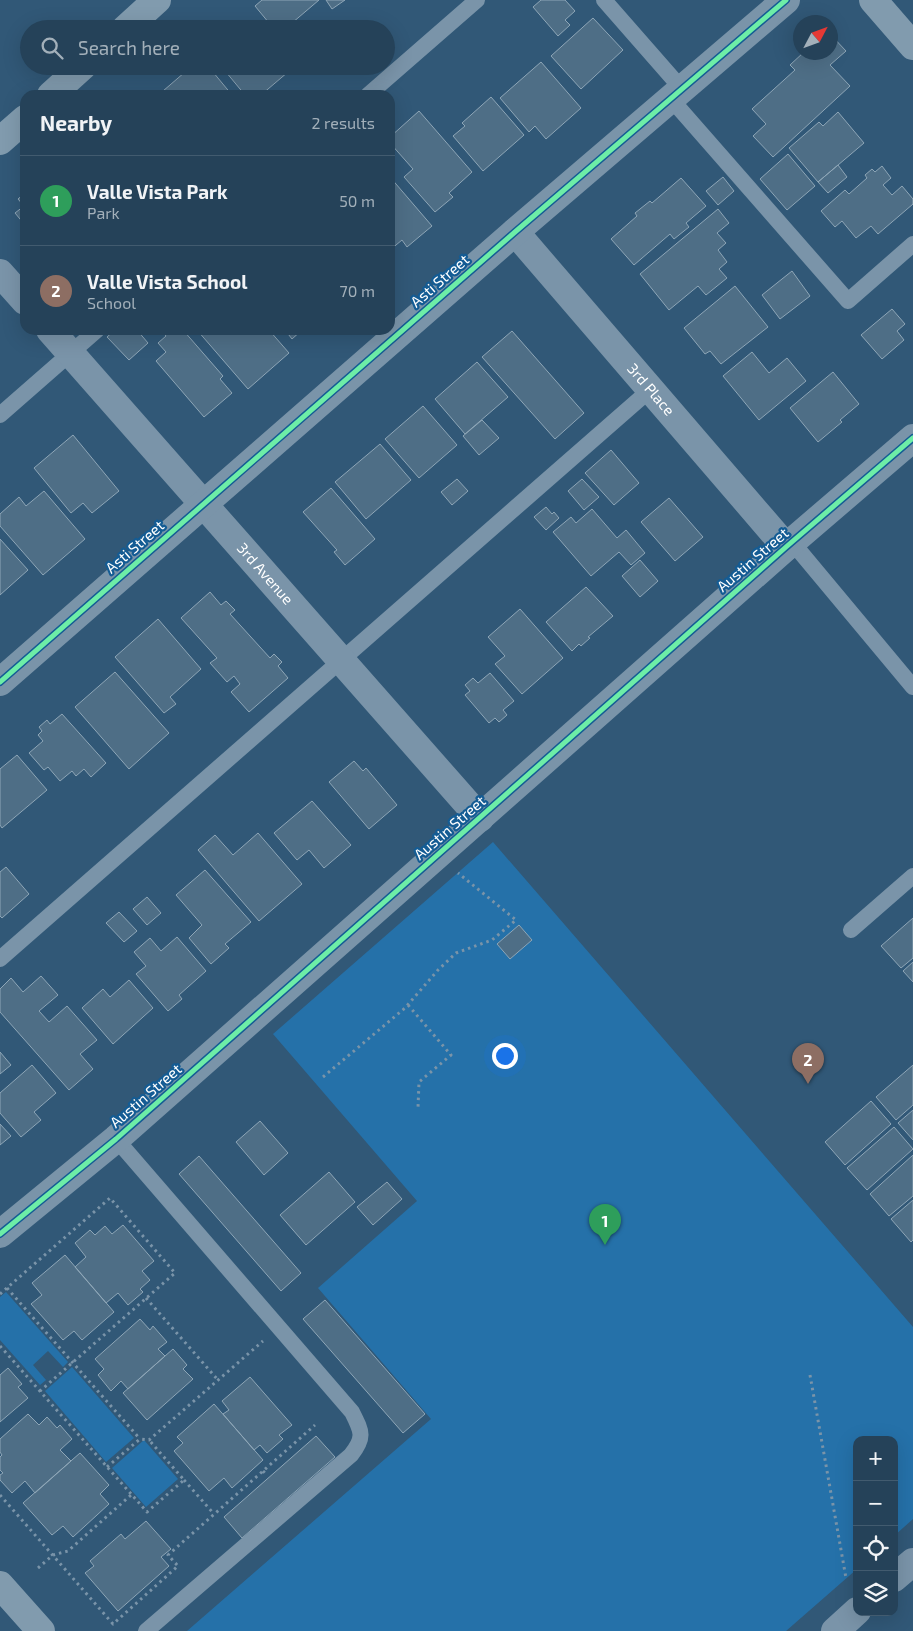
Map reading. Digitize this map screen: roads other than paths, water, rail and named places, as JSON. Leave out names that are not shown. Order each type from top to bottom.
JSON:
[{"type":"street","points":[[135,20],[157,0]]},
{"type":"street","name":"Asti Street","points":[[0,682],[516,232],[786,0]]},
{"type":"street","points":[[873,0],[913,46]]},
{"type":"street","points":[[57,90],[73,75]]},
{"type":"street","points":[[0,142],[20,124]]},
{"type":"street","name":"3rd Place","points":[[516,232],[651,389],[789,544]]},
{"type":"street","points":[[0,273],[20,295]]},
{"type":"street","name":"3rd Avenue","points":[[54,335],[480,818]]},
{"type":"street","name":"Austin Street","points":[[0,1234],[116,1139],[789,544],[913,438]]},
{"type":"street","points":[[898,1575],[913,1562]]},
{"type":"street","points":[[0,1585],[41,1631]]},
{"type":"street","points":[[834,1631],[853,1615]]},
{"type":"lane","points":[[395,71],[477,0]]},
{"type":"lane","points":[[604,0],[676,94],[848,301],[913,244]]},
{"type":"lane","points":[[374,90],[391,75]]},
{"type":"lane","points":[[0,414],[91,335]]},
{"type":"lane","points":[[0,960],[651,389]]},
{"type":"lane","points":[[789,544],[913,687]]},
{"type":"lane","points":[[851,930],[913,876]]},
{"type":"lane","points":[[116,1139],[352,1412],[361,1430],[360,1444],[351,1455],[146,1631]]},
{"type":"place","name":"Valle Vista School","points":[[808,1084]]},
{"type":"place","name":"Valle Vista Park","points":[[605,1245]]}]
